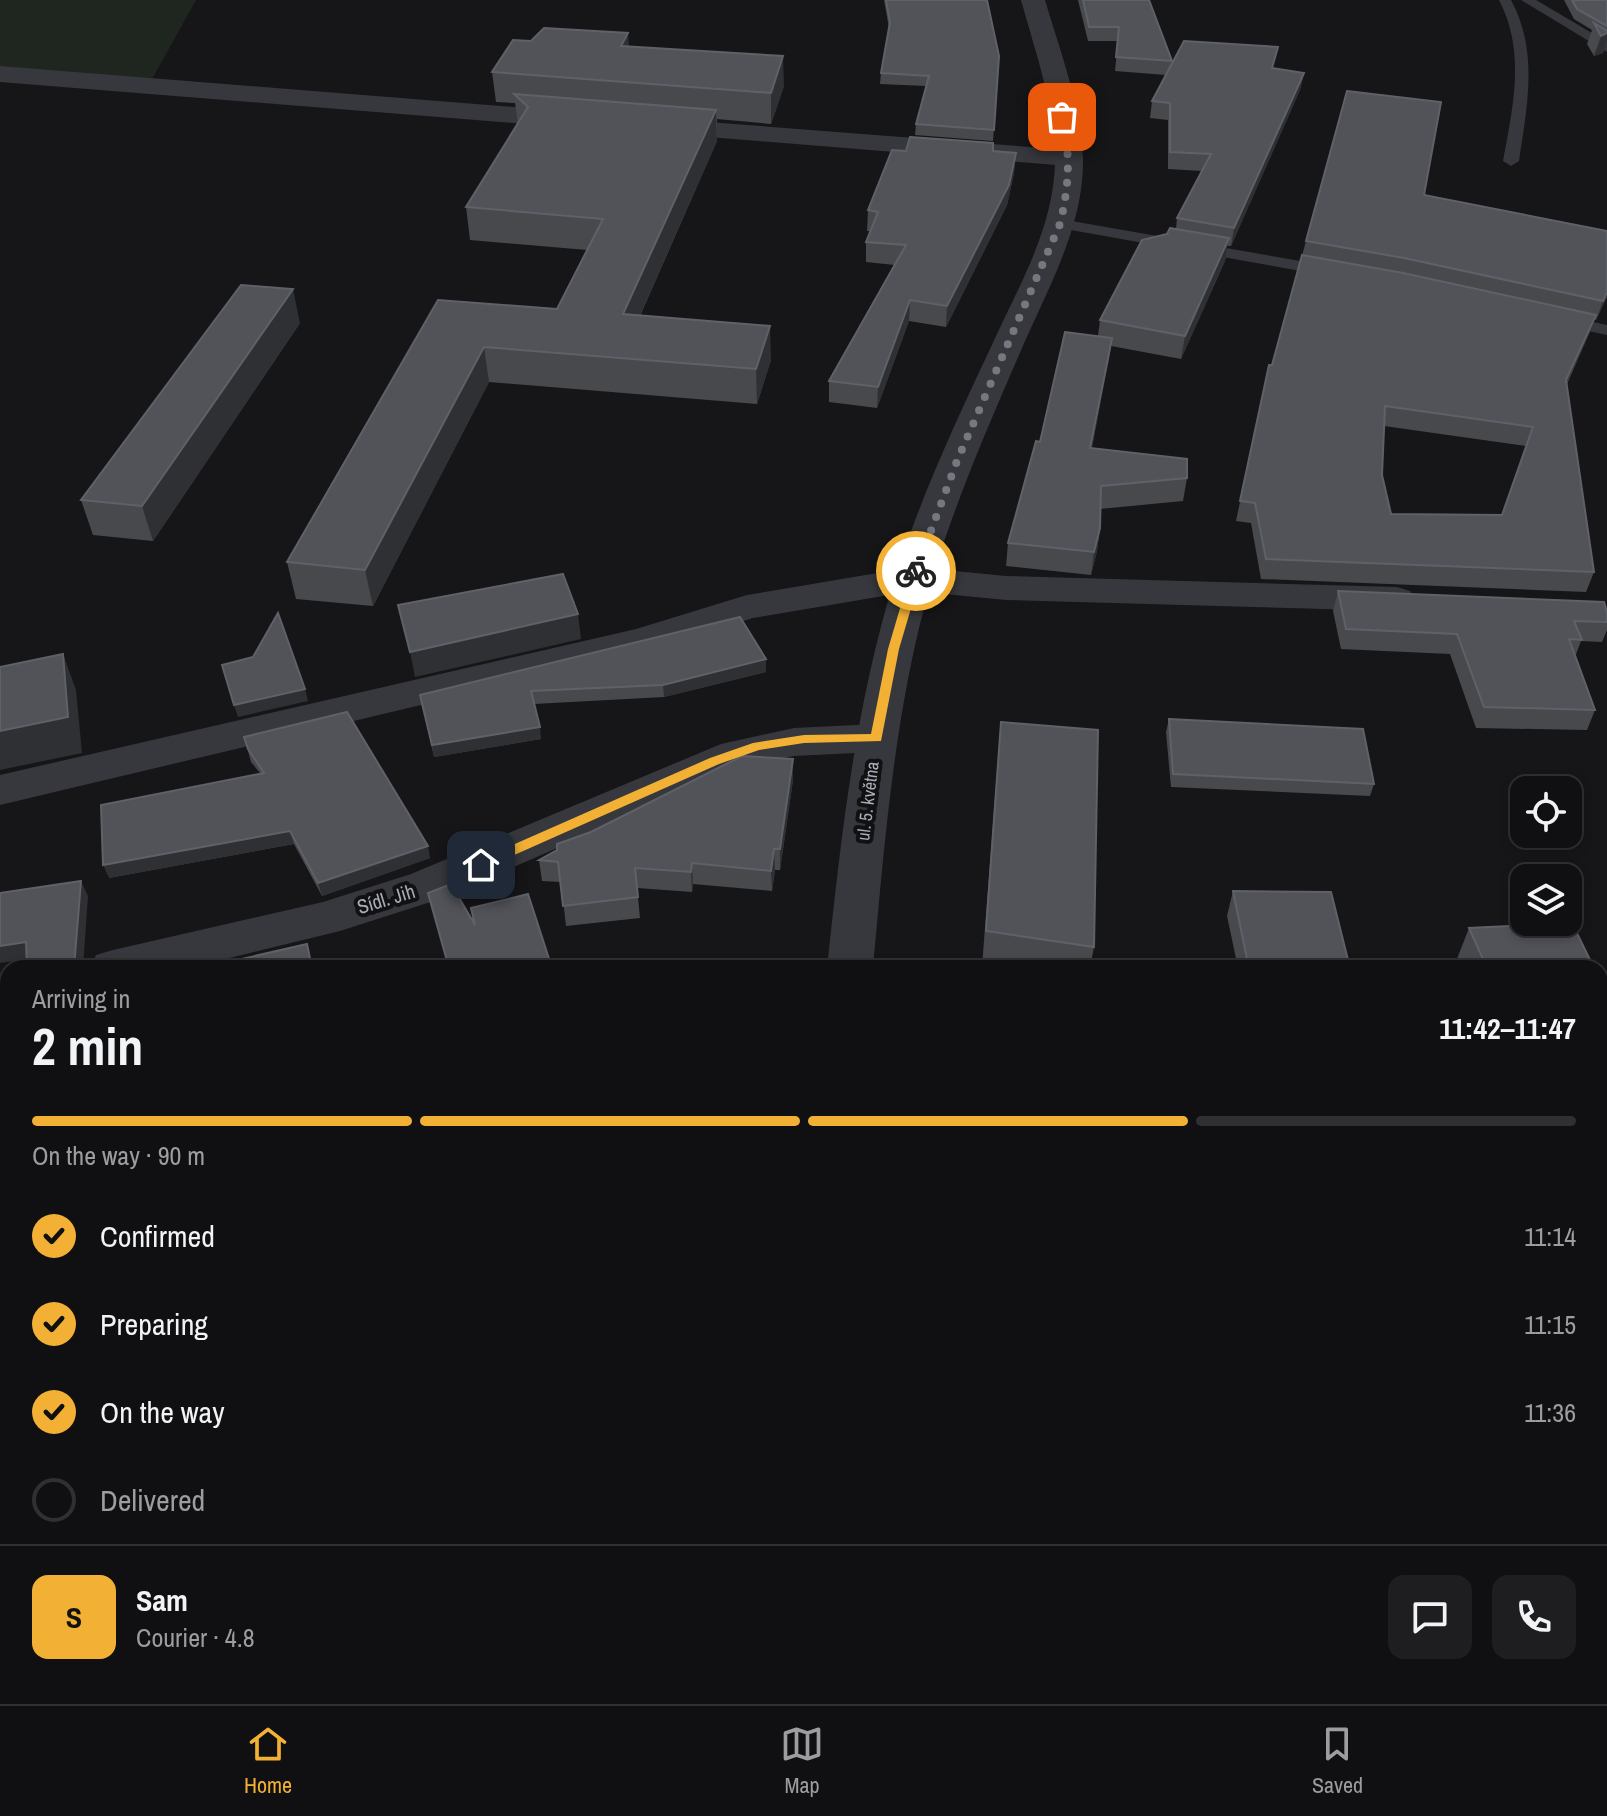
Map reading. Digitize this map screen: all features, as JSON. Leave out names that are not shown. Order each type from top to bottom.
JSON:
[{"type":"street","name":"ul. 5. května","points":[[851,960],[876,738],[893,649],[913,579],[957,461],[1060,224],[1068,184],[1067,139],[1033,0]]},
{"type":"street","points":[[0,74],[607,122]]},
{"type":"street","points":[[638,125],[1069,158]]},
{"type":"street","points":[[0,790],[644,640],[747,607],[913,579],[1006,588],[1434,600]]},
{"type":"street","name":"Sídl. Jih","points":[[147,960],[324,919],[427,886],[714,761],[758,746],[804,739],[876,738]]},
{"type":"lane","points":[[1505,0],[1517,18],[1523,85],[1511,161]]},
{"type":"lane","points":[[1527,0],[1607,48]]},
{"type":"lane","points":[[1060,224],[1339,273]]},
{"type":"lane","points":[[1544,316],[1607,330]]},
{"type":"shaded area","points":[[0,0],[196,0],[151,81],[0,68]]},
{"type":"building","points":[[886,0],[987,0],[999,56],[994,130],[916,124],[929,76],[881,73],[890,22]]},
{"type":"building","points":[[1083,0],[1149,0],[1172,61],[1116,57],[1119,27],[1089,27]]},
{"type":"building","points":[[1572,0],[1607,0],[1607,26],[1577,9]]},
{"type":"building","points":[[1594,23],[1607,31],[1607,33],[1601,36]]},
{"type":"building","points":[[544,28],[628,33],[621,46],[783,56],[771,93],[492,72],[513,40],[531,41]]},
{"type":"building","points":[[1184,41],[1278,47],[1272,68],[1304,73],[1234,228],[1177,218],[1211,154],[1170,152],[1170,103],[1152,101]]},
{"type":"building","points":[[1347,91],[1441,102],[1424,195],[1607,231],[1607,292],[1603,301],[1404,258],[1306,241]]},
{"type":"building","points":[[514,94],[716,110],[623,314],[770,326],[756,369],[484,347],[365,570],[287,562],[438,300],[557,309],[603,219],[466,207],[528,107]]},
{"type":"building","points":[[910,137],[993,143],[993,151],[1016,153],[1009,185],[947,306],[910,300],[878,387],[829,381],[906,245],[866,242],[878,212],[868,210],[892,150],[906,151]]},
{"type":"building","points":[[1170,228],[1229,238],[1185,336],[1100,320],[1142,240],[1167,234]]},
{"type":"building","points":[[1302,255],[1403,273],[1596,315],[1566,380],[1594,572],[1266,559],[1255,503],[1240,501],[1269,365],[1272,365]],"holes":[[[1385,406],[1533,427],[1502,515],[1391,514],[1382,475]]]},
{"type":"building","points":[[241,285],[293,289],[142,506],[81,500]]},
{"type":"building","points":[[1065,332],[1112,338],[1090,448],[1187,459],[1187,478],[1101,486],[1100,528],[1094,552],[1008,543],[1036,441],[1040,442]]},
{"type":"building","points":[[563,574],[578,614],[410,652],[398,605]]},
{"type":"building","points":[[1338,591],[1604,602],[1607,622],[1574,621],[1582,640],[1569,639],[1595,710],[1484,707],[1457,634],[1346,629]]},
{"type":"building","points":[[278,613],[305,689],[234,705],[222,665],[253,657]]},
{"type":"building","points":[[740,617],[766,659],[663,685],[531,691],[540,727],[432,745],[420,695]]},
{"type":"building","points":[[63,654],[68,717],[0,731],[0,667]]},
{"type":"building","points":[[347,712],[428,846],[318,883],[290,831],[103,865],[101,805],[264,773],[244,737]]},
{"type":"building","points":[[1169,719],[1363,729],[1374,784],[1173,774]]},
{"type":"building","points":[[1001,722],[1098,730],[1094,947],[986,931]]},
{"type":"building","points":[[742,756],[793,759],[780,849],[774,849],[771,871],[692,863],[691,872],[635,868],[638,897],[563,906],[558,862],[539,860],[557,850],[557,844],[591,832]]},
{"type":"building","points":[[81,881],[75,960],[27,960],[26,942],[0,946],[0,893]]},
{"type":"building","points":[[451,884],[475,925],[471,908],[528,894],[549,960],[447,960],[428,893]]},
{"type":"building","points":[[1233,891],[1331,892],[1348,960],[1247,959]]},
{"type":"building","points":[[1510,926],[1510,936],[1578,936],[1590,960],[1483,960],[1469,928]]},
{"type":"building","points":[[307,944],[310,960],[237,960]]},
{"type":"way so far","points":[[916,571],[957,461],[1060,224],[1068,184],[1069,158],[1062,117]]},
{"type":"route","points":[[481,865],[714,761],[758,746],[804,739],[876,738],[893,649],[916,571]]}]
